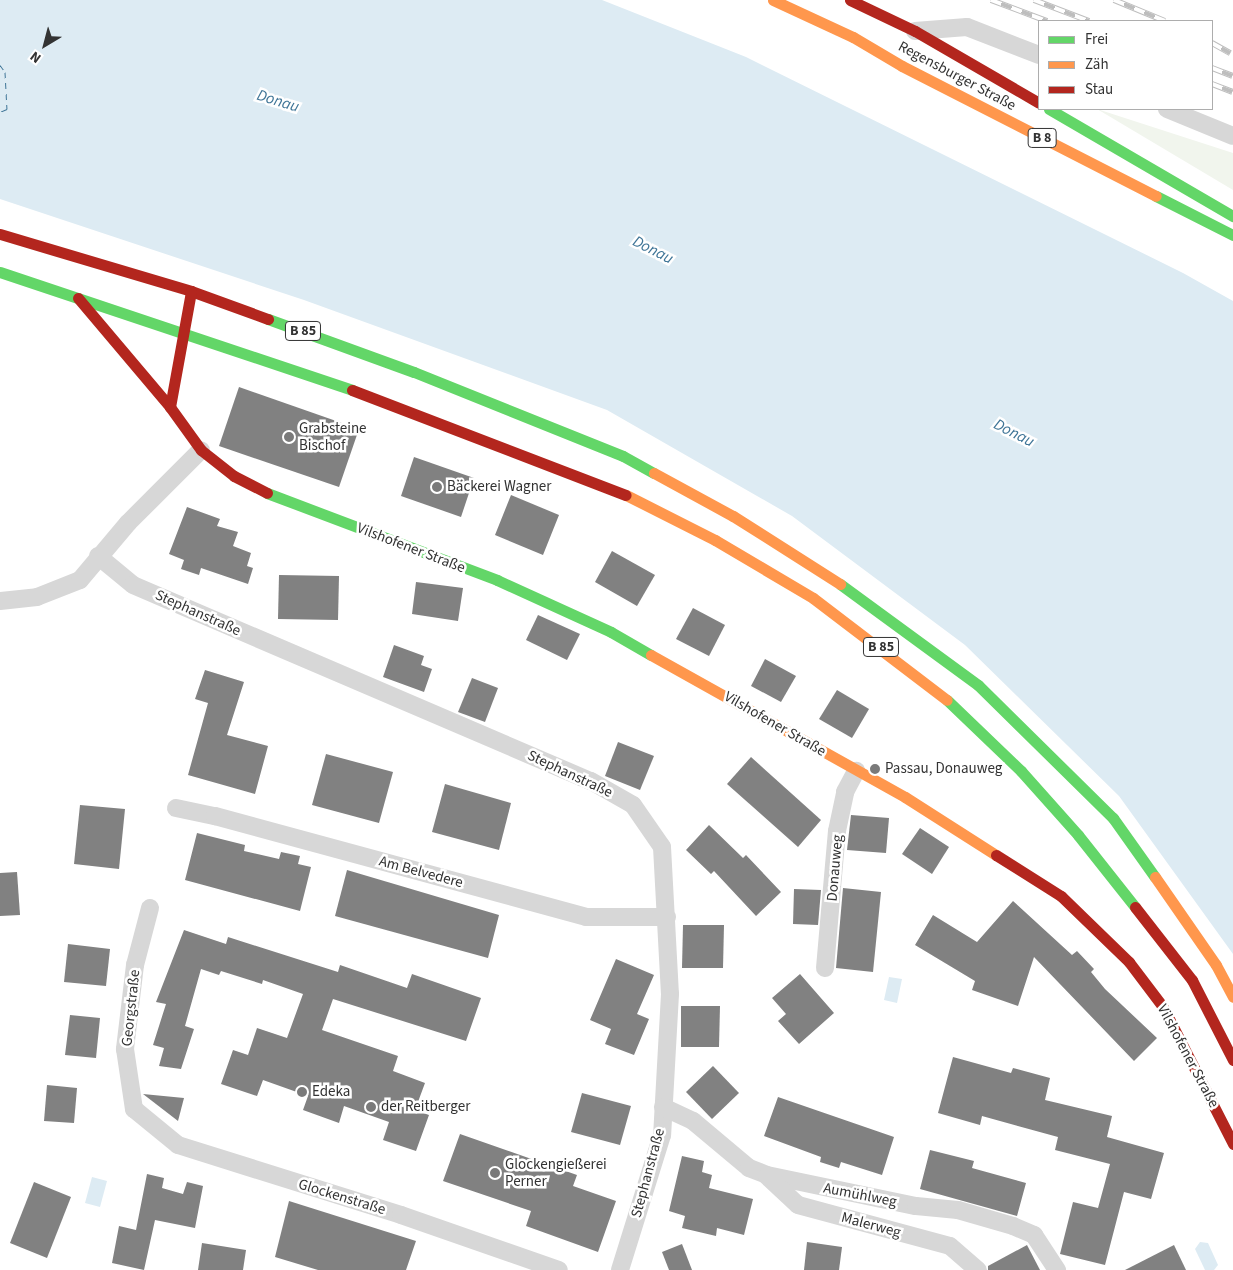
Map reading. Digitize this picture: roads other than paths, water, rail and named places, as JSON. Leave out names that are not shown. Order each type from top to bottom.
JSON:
[{"type":"main road","name":"Regensburger Straße","points":[[773,0],[853,37],[902,66],[1233,235]]},
{"type":"main road","name":"Regensburger Straße","points":[[850,0],[915,31],[1038,102]]},
{"type":"main road","points":[[889,33],[915,31]]},
{"type":"main road","points":[[853,37],[871,35]]},
{"type":"main road","name":"B 8","points":[[1051,110],[1233,216]]},
{"type":"main road","name":"B 85","points":[[0,234],[191,291],[414,372],[624,456],[733,516],[832,577],[978,685],[1113,818],[1216,965],[1233,997]]},
{"type":"main road","name":"B 85","points":[[0,272],[393,404],[607,486],[715,540],[813,598],[948,701],[1021,771],[1078,835],[1192,980],[1233,1060]]},
{"type":"main road","points":[[170,407],[191,291]]},
{"type":"main road","name":"Vilshofener Straße","points":[[78,298],[170,407],[201,450],[234,476],[264,492],[497,580],[611,632],[856,771],[1001,857],[1061,896],[1129,962],[1163,1007],[1233,1144]]},
{"type":"street","points":[[915,31],[967,27],[1038,55]]},
{"type":"street","points":[[1169,110],[1233,136]]},
{"type":"street","points":[[0,601],[37,597],[80,580],[98,556],[201,450]]},
{"type":"street","name":"Stephanstraße","points":[[98,556],[133,585],[592,781],[633,805],[662,847],[670,994],[662,1107],[662,1135],[620,1270]]},
{"type":"street","name":"Donauweg","points":[[825,968],[837,831],[845,792],[856,771]]},
{"type":"street","name":"Am Belvedere","points":[[176,808],[215,816],[586,917],[667,917]]},
{"type":"street","name":"Georgstraße","points":[[134,1109],[125,1049],[135,965],[150,908]]},
{"type":"street","name":"Aumühlweg","points":[[662,1107],[693,1120],[749,1168],[767,1176],[916,1206],[958,1210],[1012,1226],[1034,1235],[1057,1270]]},
{"type":"street","name":"Glockenstraße","points":[[134,1109],[178,1145],[401,1215],[559,1270]]},
{"type":"street","name":"Malerweg","points":[[767,1176],[798,1205],[950,1246],[978,1270]]},
{"type":"water","name":"Donau","points":[[0,0],[602,0],[746,57],[1183,273],[1233,301],[1233,954],[1119,796],[965,645],[792,516],[607,410],[304,300],[0,199]]},
{"type":"water","points":[[889,977],[902,979],[897,1003],[884,1000]]},
{"type":"water","points":[[92,1177],[107,1181],[100,1207],[85,1203]]},
{"type":"water","points":[[1200,1242],[1208,1243],[1218,1265],[1214,1270],[1205,1270],[1195,1249]]},
{"type":"railway","points":[[991,0],[1044,20]]},
{"type":"railway","points":[[1034,0],[1086,20]]},
{"type":"railway","points":[[1114,0],[1163,20]]},
{"type":"railway","points":[[1213,44],[1230,53]]},
{"type":"railway","points":[[1213,68],[1233,76]]},
{"type":"railway","points":[[1213,84],[1233,92]]},
{"type":"place","name":"Grabsteine Bischof","points":[[289,437]]},
{"type":"place","name":"Bäckerei Wagner","points":[[437,487]]},
{"type":"place","name":"Passau, Donauweg","points":[[875,769]]},
{"type":"place","name":"Edeka","points":[[302,1092]]},
{"type":"place","name":"der Reitberger","points":[[371,1107]]},
{"type":"place","name":"Glockengießerei Perner","points":[[495,1173]]}]
